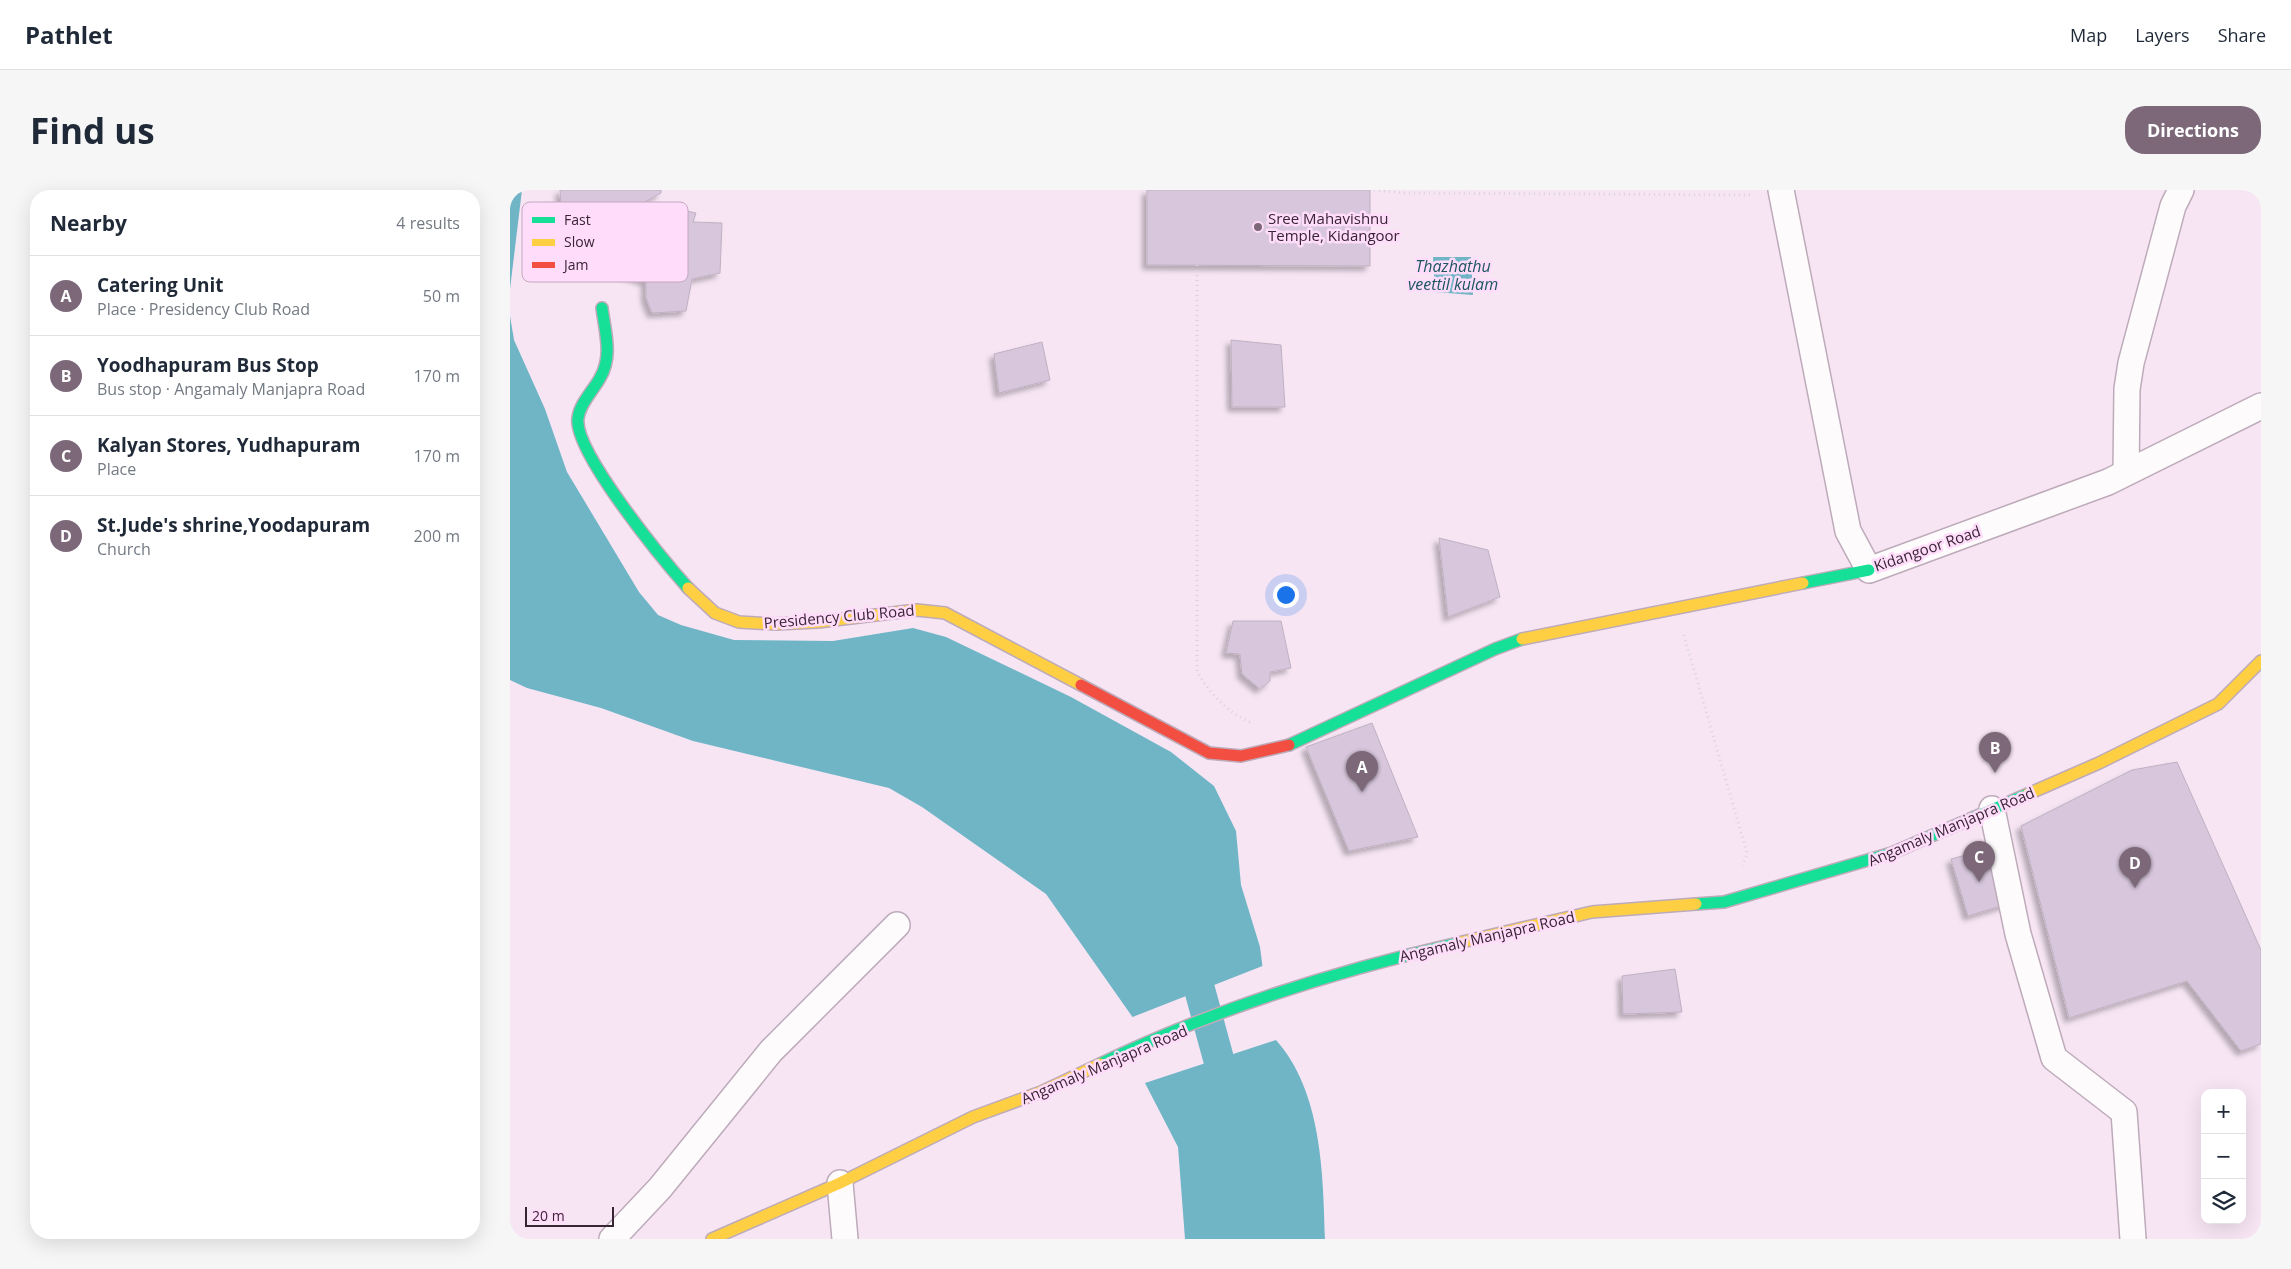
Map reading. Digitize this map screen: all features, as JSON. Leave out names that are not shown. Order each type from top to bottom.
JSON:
[{"type":"main road","name":"Presidency Club Road","points":[[602,308],[607,361],[603,374],[579,412],[578,425],[582,438],[624,505],[660,555],[713,612],[738,622],[782,624],[870,617],[918,610],[945,613],[1209,753],[1228,756],[1254,755],[1286,746],[1510,643],[1869,570]]},
{"type":"main road","name":"Angamaly Manjapra Road","points":[[712,1239],[840,1183],[974,1117],[1041,1092],[1147,1043],[1246,1006],[1374,962],[1592,912],[1724,902],[1892,854],[2099,762],[2218,704],[2261,661]]},
{"type":"street","points":[[2126,473],[2127,389],[2131,363],[2173,206],[2181,190]]},
{"type":"street","name":"Kidangoor Road","points":[[1781,193],[1848,531],[1869,570],[2108,482],[2261,406]]},
{"type":"street","points":[[1992,810],[2018,934],[2054,1058],[2124,1112],[2133,1239]]},
{"type":"street","points":[[612,1239],[660,1188],[771,1051],[897,925]]},
{"type":"street","points":[[840,1183],[845,1239]]},
{"type":"path","points":[[1374,190],[1406,194],[1781,193]]},
{"type":"path","points":[[1197,265],[1197,672],[1210,693],[1235,716],[1253,723]]},
{"type":"path","points":[[1676,608],[1747,853],[1724,902]]},
{"type":"water","points":[[510,190],[522,190],[510,289]]},
{"type":"water","name":"Thazhathu veettil kulam","points":[[1433,257],[1471,257],[1473,295],[1435,292]]},
{"type":"water","points":[[510,316],[514,340],[545,409],[567,472],[639,592],[658,615],[681,625],[734,640],[833,641],[913,628],[946,637],[1071,697],[1171,752],[1214,786],[1236,831],[1241,885],[1260,947],[1264,978],[1136,1022],[1046,894],[922,807],[889,788],[693,741],[601,708],[527,688],[510,680]]},
{"type":"water","points":[[1276,1040],[1291,1061],[1303,1084],[1311,1108],[1321,1161],[1325,1239],[1185,1239],[1178,1147],[1145,1083]]},
{"type":"pier","points":[[1265,965],[1265,980],[1137,1024],[1130,1018]]},
{"type":"building","points":[[560,190],[661,190],[661,193],[645,202],[561,202]]},
{"type":"building","name":"Sree Mahavishnu Temple, Kidangoor","points":[[1147,190],[1370,190],[1370,266],[1147,265]]},
{"type":"building","points":[[688,211],[696,213],[693,222],[722,223],[720,273],[692,279],[686,311],[652,313],[646,298],[646,282],[688,282]]},
{"type":"building","points":[[1231,340],[1281,345],[1285,407],[1232,407]]},
{"type":"building","points":[[1042,342],[1050,380],[999,393],[994,354]]},
{"type":"building","points":[[1439,538],[1488,550],[1500,597],[1448,617]]},
{"type":"building","points":[[1233,621],[1281,621],[1291,668],[1270,672],[1270,681],[1260,689],[1242,674],[1240,654],[1226,653]]},
{"type":"building","points":[[1372,723],[1418,837],[1349,851],[1306,747]]},
{"type":"building","points":[[2177,762],[2261,950],[2261,1044],[2241,1051],[2187,981],[2069,1018],[2021,826],[2132,770]]},
{"type":"building","points":[[1991,848],[2007,904],[1968,916],[1951,859]]},
{"type":"building","points":[[1675,969],[1682,1012],[1623,1014],[1622,976]]},
{"type":"waterway","points":[[1191,958],[1230,1101]]},
{"type":"traffic: fast","points":[[602,308],[607,344],[606,361],[600,378],[579,413],[580,434],[604,479],[622,505],[688,588]]},
{"type":"traffic: fast","points":[[1803,583],[1869,570]]},
{"type":"traffic: fast","points":[[1289,745],[1495,649],[1522,639]]},
{"type":"traffic: fast","points":[[1696,904],[1724,902],[1892,853],[2028,794]]},
{"type":"traffic: fast","points":[[1100,1064],[1143,1044],[1230,1009],[1321,979],[1458,943]]},
{"type":"traffic: slow","points":[[1522,639],[1803,583]]},
{"type":"traffic: slow","points":[[688,588],[715,613],[739,622],[775,624],[818,622],[917,610],[945,613],[1081,685]]},
{"type":"traffic: slow","points":[[2028,794],[2099,763],[2218,704],[2261,661]]},
{"type":"traffic: slow","points":[[1458,943],[1592,912],[1696,904]]},
{"type":"traffic: slow","points":[[712,1239],[840,1183],[973,1117],[1041,1092],[1100,1064]]},
{"type":"traffic: jam","points":[[1081,685],[1209,753],[1241,756],[1289,745]]},
{"type":"place","name":"Sree Mahavishnu Temple, Kidangoor","points":[[1258,227]]},
{"type":"place","name":"Yoodhapuram Bus Stop","points":[[1995,773]]},
{"type":"place","name":"Catering Unit","points":[[1362,792]]},
{"type":"place","name":"Kalyan Stores, Yudhapuram","points":[[1979,882]]},
{"type":"place","name":"St.Jude's shrine,Yoodapuram","points":[[2135,888]]}]
